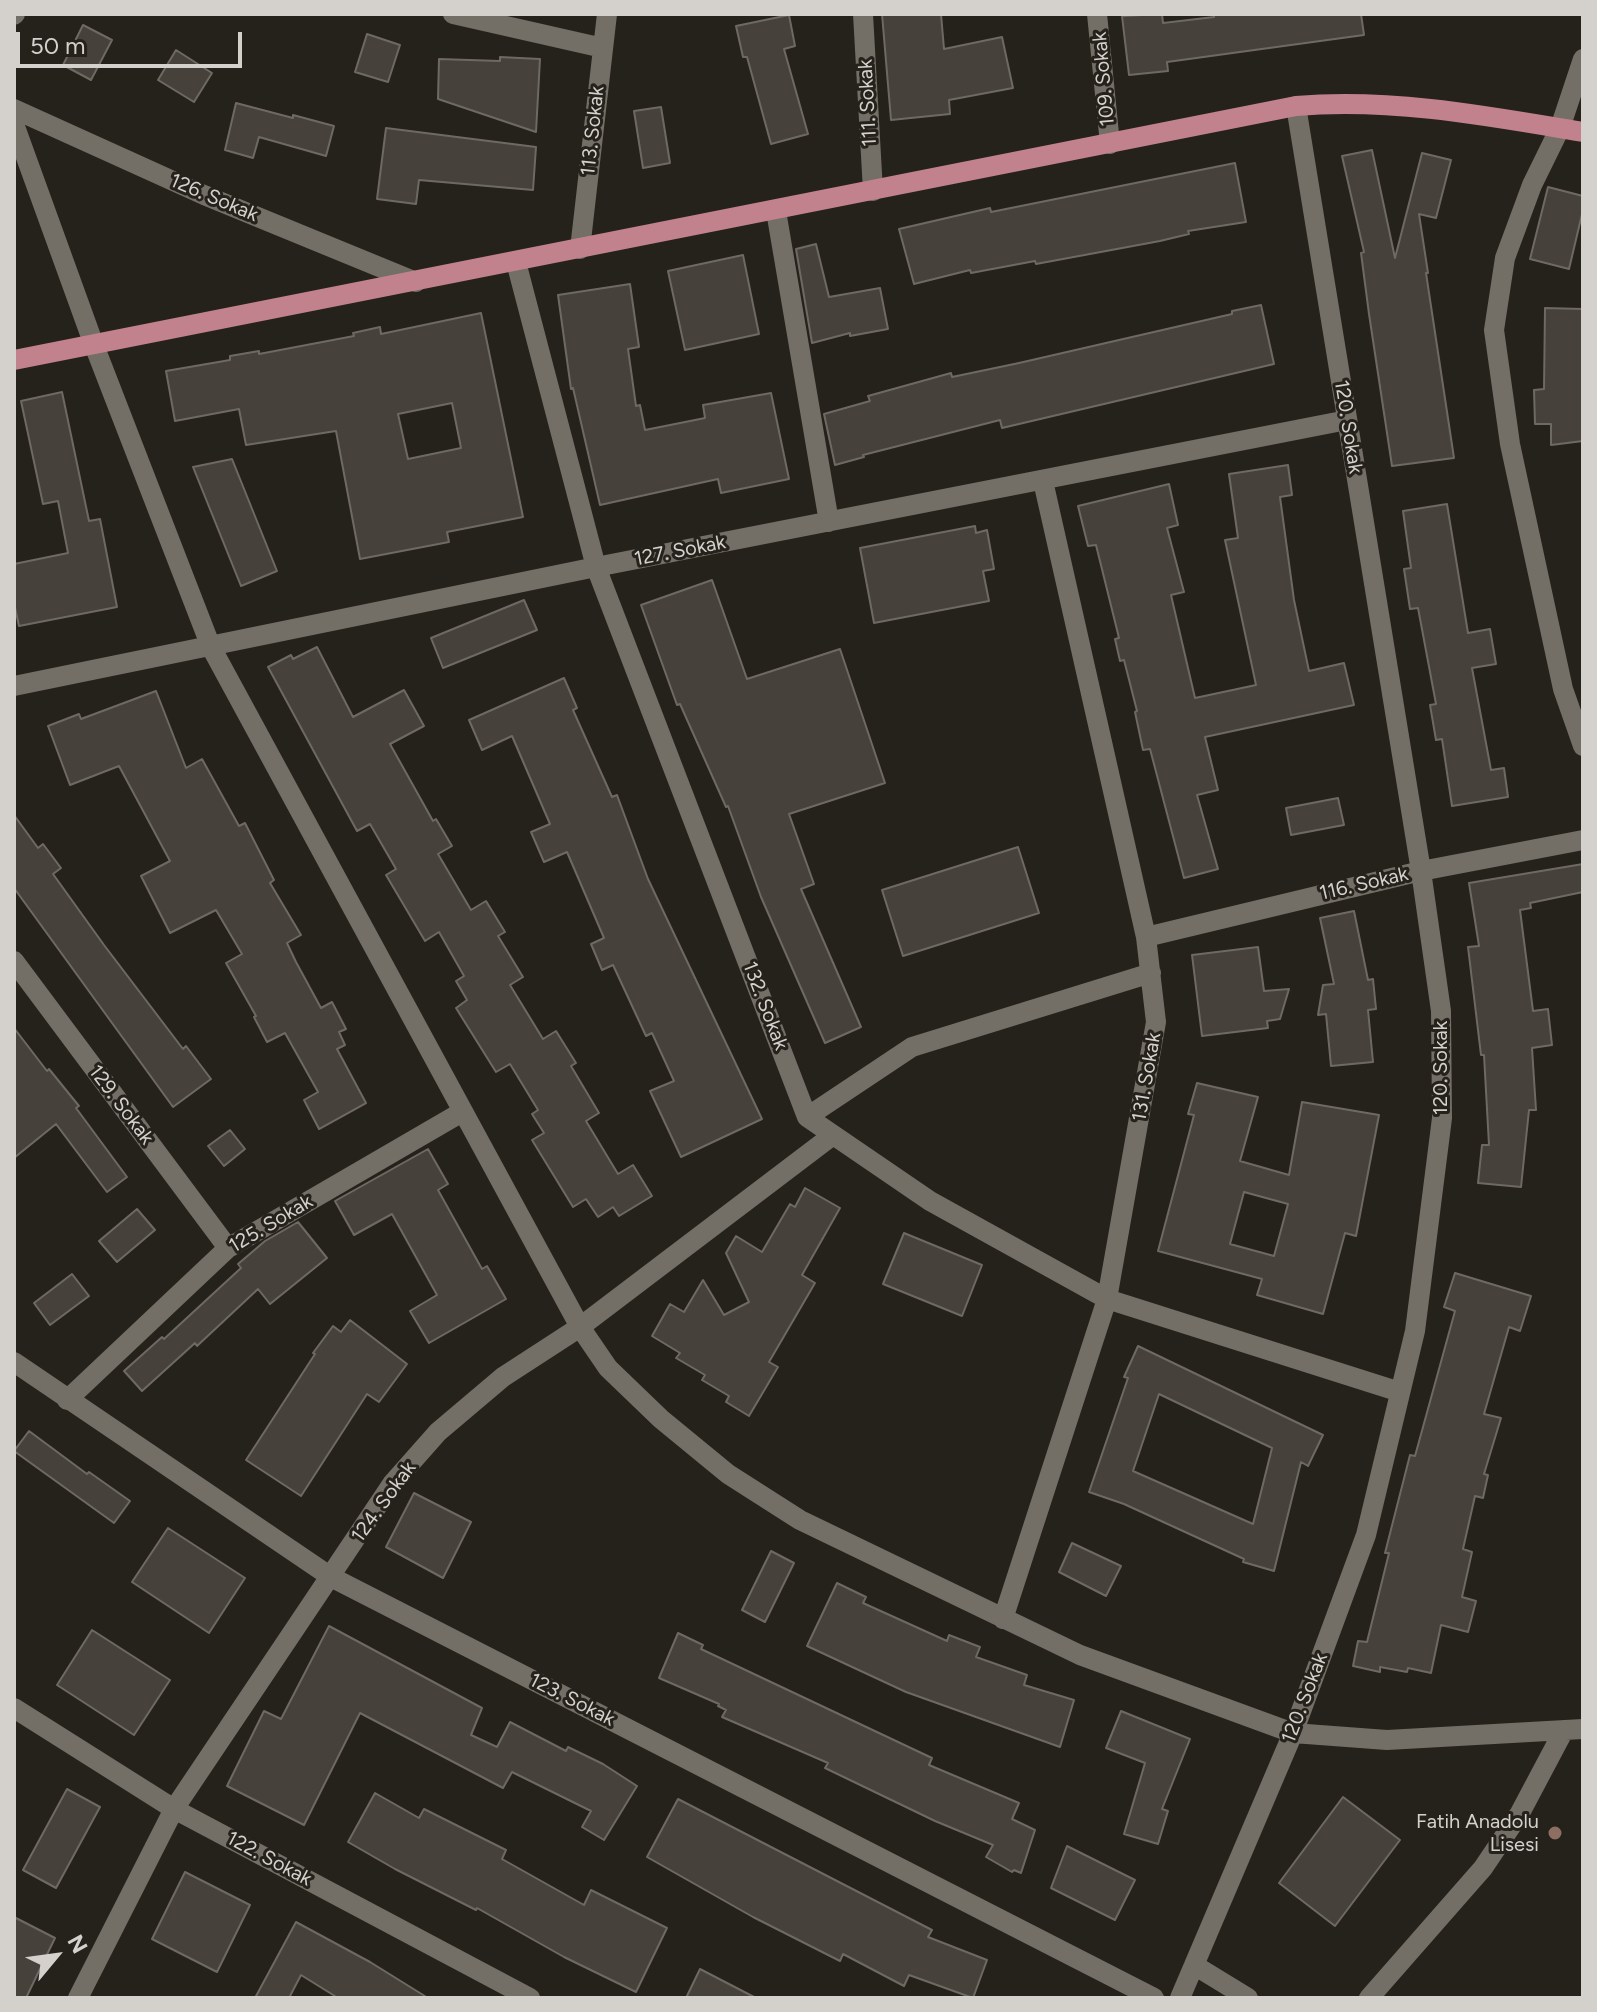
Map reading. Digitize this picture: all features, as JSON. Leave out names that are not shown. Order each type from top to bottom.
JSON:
[{"type":"main road","points":[[14,360],[1296,106],[1340,103],[1447,109],[1583,132]]},
{"type":"street","points":[[453,14],[603,48]]},
{"type":"street","name":"113. Sokak","points":[[580,249],[607,14]]},
{"type":"street","name":"111. Sokak","points":[[863,14],[873,191]]},
{"type":"street","name":"109. Sokak","points":[[1097,14],[1110,144]]},
{"type":"street","points":[[1583,59],[1560,128],[1532,185],[1505,258],[1494,330],[1513,459],[1563,689],[1583,746]]},
{"type":"street","name":"120. Sokak","points":[[1180,1998],[1293,1733],[1366,1535],[1415,1331],[1442,1118],[1441,1011],[1421,871],[1296,106]]},
{"type":"street","name":"126. Sokak","points":[[14,109],[204,195],[416,282]]},
{"type":"street","points":[[14,124],[94,345],[211,647],[580,1327],[608,1368],[661,1419],[728,1474],[800,1520],[1080,1655],[1293,1733],[1387,1740],[1573,1729]]},
{"type":"street","points":[[776,211],[829,522]]},
{"type":"street","name":"132. Sokak","points":[[516,262],[596,567],[807,1117]]},
{"type":"street","name":"127. Sokak","points":[[14,686],[596,567],[1347,420]]},
{"type":"street","name":"131. Sokak","points":[[1003,1619],[1107,1299],[1156,1022],[1146,937],[1043,481]]},
{"type":"street","name":"116. Sokak","points":[[1146,937],[1421,871],[1583,840]]},
{"type":"street","name":"129. Sokak","points":[[14,961],[228,1248]]},
{"type":"street","points":[[1151,973],[912,1047],[807,1117],[930,1201],[1107,1299],[1400,1392]]},
{"type":"street","name":"125. Sokak","points":[[67,1400],[228,1248],[462,1112]]},
{"type":"street","name":"124. Sokak","points":[[78,1998],[174,1809],[392,1484],[438,1432],[503,1377],[580,1327],[833,1135]]},
{"type":"street","name":"123. Sokak","points":[[14,1362],[331,1577],[1154,1998]]},
{"type":"street","name":"122. Sokak","points":[[14,1708],[174,1809],[530,1998]]},
{"type":"street","points":[[1369,1998],[1483,1868],[1573,1729]]},
{"type":"street","points":[[1194,1965],[1248,1998]]},
{"type":"building","points":[[882,14],[941,14],[944,49],[1002,37],[1013,88],[949,100],[950,114],[891,120]]},
{"type":"building","points":[[1162,14],[1163,23],[1214,17],[1214,14],[1361,14],[1364,35],[1167,62],[1168,71],[1129,75],[1122,16]]},
{"type":"building","points":[[789,15],[795,46],[784,49],[808,134],[771,144],[736,26]]},
{"type":"building","points":[[83,25],[112,40],[91,80],[63,65]]},
{"type":"building","points":[[367,34],[400,45],[388,82],[355,72]]},
{"type":"building","points":[[176,50],[212,73],[194,102],[158,80]]},
{"type":"building","points":[[500,57],[540,59],[536,132],[438,99],[439,59],[500,61]]},
{"type":"building","points":[[236,103],[334,126],[326,156],[259,137],[253,158],[225,150]]},
{"type":"building","points":[[661,107],[670,163],[643,168],[634,111]]},
{"type":"building","points":[[386,128],[536,147],[533,190],[419,180],[416,204],[377,199]]},
{"type":"building","points":[[1372,150],[1395,258],[1422,153],[1451,160],[1436,218],[1419,214],[1454,458],[1392,466],[1361,253],[1364,252],[1342,156]]},
{"type":"building","points":[[1235,163],[1246,222],[1188,231],[1189,234],[1160,241],[1036,264],[1035,261],[971,273],[970,270],[914,284],[899,229],[990,208],[991,212]]},
{"type":"building","points":[[1548,187],[1583,196],[1583,210],[1569,269],[1530,259]]},
{"type":"building","points":[[816,244],[829,297],[880,288],[888,329],[850,336],[850,333],[812,343],[796,249]]},
{"type":"building","points":[[743,255],[759,334],[685,350],[668,271]]},
{"type":"building","points":[[630,284],[639,347],[628,349],[636,406],[640,405],[645,430],[705,418],[703,405],[771,393],[789,479],[721,493],[718,479],[600,505],[571,389],[558,295]]},
{"type":"building","points":[[1261,305],[1274,364],[1002,428],[1000,420],[835,465],[824,414],[870,401],[868,396],[951,373],[952,377],[1019,363]]},
{"type":"building","points":[[1545,308],[1583,309],[1583,441],[1551,445],[1551,424],[1535,424],[1534,390],[1544,389]]},
{"type":"building","points":[[481,313],[523,517],[447,532],[449,542],[360,559],[336,431],[246,445],[239,409],[175,421],[166,371],[230,360],[230,356],[259,351],[259,354],[354,336],[353,333],[380,327],[381,334]],"holes":[[[452,403],[461,448],[408,459],[398,414]]]},
{"type":"building","points":[[62,392],[89,521],[100,519],[117,607],[19,626],[14,603],[14,564],[68,553],[58,501],[43,504],[21,401]]},
{"type":"building","points":[[232,459],[277,571],[241,586],[193,467]]},
{"type":"building","points":[[1288,465],[1292,495],[1280,497],[1294,600],[1309,671],[1344,663],[1354,705],[1205,737],[1218,790],[1197,795],[1218,869],[1184,878],[1150,749],[1143,750],[1137,711],[1124,660],[1120,661],[1115,639],[1119,638],[1096,545],[1088,546],[1078,506],[1169,484],[1178,525],[1167,528],[1184,592],[1171,595],[1195,698],[1256,685],[1225,540],[1238,538],[1229,474]]},
{"type":"building","points":[[1447,504],[1468,633],[1490,629],[1496,664],[1472,668],[1491,770],[1504,768],[1508,797],[1452,806],[1442,739],[1436,740],[1430,705],[1436,704],[1418,608],[1410,609],[1404,569],[1411,568],[1403,511]]},
{"type":"building","points":[[975,526],[976,533],[987,530],[994,569],[983,571],[989,601],[874,623],[860,548]]},
{"type":"building","points":[[712,580],[747,679],[840,649],[885,783],[789,814],[814,884],[801,889],[861,1027],[825,1043],[761,897],[728,806],[680,704],[677,705],[641,605]]},
{"type":"building","points":[[524,600],[537,630],[443,668],[431,638]]},
{"type":"building","points":[[317,647],[353,717],[404,690],[424,726],[390,744],[433,821],[436,819],[452,846],[438,854],[471,910],[486,901],[505,932],[498,936],[523,977],[510,985],[543,1039],[556,1031],[576,1063],[571,1066],[599,1113],[586,1121],[618,1174],[633,1165],[652,1196],[619,1216],[613,1207],[598,1217],[586,1199],[573,1207],[532,1140],[544,1133],[532,1114],[538,1110],[510,1064],[496,1072],[456,1008],[467,1000],[456,981],[464,976],[439,932],[425,941],[386,875],[396,869],[370,824],[357,831],[268,667],[291,655],[293,659]]},
{"type":"building","points":[[564,678],[577,708],[573,710],[612,797],[617,795],[648,879],[762,1119],[681,1157],[650,1091],[674,1081],[652,1033],[646,1036],[613,965],[602,970],[591,944],[604,938],[567,852],[544,862],[531,832],[550,824],[512,736],[482,750],[469,720]]},
{"type":"building","points":[[156,691],[186,768],[202,759],[239,826],[245,823],[274,880],[270,883],[301,935],[287,943],[296,962],[321,1008],[332,1002],[346,1029],[339,1032],[345,1045],[337,1049],[366,1103],[319,1129],[304,1100],[318,1092],[285,1033],[267,1042],[226,963],[242,954],[216,910],[170,933],[141,876],[170,861],[119,766],[70,785],[48,726],[79,714],[81,719]]},
{"type":"building","points":[[1338,798],[1344,825],[1291,835],[1286,808]]},
{"type":"building","points":[[14,815],[38,848],[43,844],[61,868],[53,874],[183,1049],[186,1046],[211,1079],[173,1107],[14,888]]},
{"type":"building","points":[[1018,847],[1039,913],[903,956],[882,890]]},
{"type":"building","points":[[1583,864],[1583,892],[1530,903],[1531,908],[1520,910],[1533,1011],[1548,1009],[1552,1045],[1532,1048],[1536,1110],[1529,1110],[1521,1187],[1478,1183],[1482,1145],[1489,1145],[1484,1055],[1481,1055],[1468,947],[1479,946],[1469,883]]},
{"type":"building","points":[[1354,911],[1368,980],[1373,979],[1376,1009],[1368,1010],[1373,1062],[1331,1066],[1326,1014],[1318,1015],[1323,985],[1334,984],[1320,918]]},
{"type":"building","points":[[1258,947],[1264,991],[1289,989],[1280,1019],[1267,1021],[1268,1028],[1202,1036],[1192,955]]},
{"type":"building","points":[[14,1028],[79,1106],[76,1108],[127,1177],[107,1192],[56,1124],[14,1158]]},
{"type":"building","points":[[1197,1083],[1258,1097],[1240,1161],[1289,1175],[1302,1102],[1379,1115],[1356,1236],[1345,1233],[1323,1314],[1257,1295],[1262,1279],[1158,1251],[1194,1115],[1188,1114]],"holes":[[[1244,1192],[1288,1204],[1274,1256],[1230,1244]]]},
{"type":"building","points":[[230,1130],[245,1149],[224,1166],[208,1146]]},
{"type":"building","points":[[428,1149],[448,1184],[438,1190],[482,1269],[487,1266],[506,1299],[429,1343],[410,1311],[437,1295],[392,1214],[354,1235],[335,1201]]},
{"type":"building","points":[[805,1188],[840,1208],[802,1275],[815,1283],[769,1362],[778,1367],[749,1416],[726,1402],[729,1396],[702,1380],[705,1375],[676,1358],[680,1353],[652,1336],[670,1304],[684,1312],[703,1280],[724,1315],[749,1302],[726,1253],[736,1236],[762,1252],[790,1204],[795,1207]]},
{"type":"building","points":[[137,1209],[155,1230],[117,1262],[99,1241]]},
{"type":"building","points":[[298,1222],[327,1258],[270,1304],[258,1289],[197,1346],[195,1343],[142,1391],[124,1371],[162,1337],[164,1339],[241,1268],[238,1264],[265,1241]]},
{"type":"building","points":[[904,1233],[982,1265],[962,1316],[883,1284]]},
{"type":"building","points":[[1455,1273],[1531,1296],[1520,1331],[1509,1327],[1484,1414],[1501,1418],[1484,1474],[1488,1475],[1483,1498],[1475,1496],[1463,1549],[1472,1552],[1462,1597],[1476,1601],[1468,1632],[1441,1625],[1431,1673],[1380,1667],[1380,1672],[1353,1666],[1358,1641],[1367,1642],[1389,1553],[1385,1553],[1410,1455],[1415,1456],[1455,1311],[1444,1307]]},
{"type":"building","points":[[72,1274],[89,1296],[50,1325],[34,1303]]},
{"type":"building","points":[[350,1320],[407,1364],[379,1402],[367,1394],[301,1496],[246,1460],[333,1326],[341,1332]]},
{"type":"building","points":[[1138,1346],[1323,1435],[1308,1466],[1301,1462],[1274,1571],[1243,1562],[1244,1559],[1124,1504],[1089,1492],[1128,1378],[1124,1377]],"holes":[[[1159,1394],[1272,1448],[1253,1524],[1133,1471]]]},
{"type":"building","points":[[29,1431],[130,1501],[114,1523],[14,1451]]},
{"type":"building","points":[[414,1493],[471,1522],[443,1578],[386,1547]]},
{"type":"building","points":[[168,1528],[245,1578],[209,1633],[132,1582]]},
{"type":"building","points":[[1072,1543],[1121,1566],[1106,1596],[1059,1572]]},
{"type":"building","points":[[771,1551],[794,1563],[765,1622],[742,1610]]},
{"type":"building","points":[[837,1583],[866,1597],[863,1603],[947,1641],[949,1635],[980,1647],[976,1657],[1027,1675],[1024,1685],[1074,1700],[1060,1747],[906,1692],[807,1646]]},
{"type":"building","points":[[329,1626],[482,1708],[471,1735],[497,1747],[510,1722],[566,1751],[568,1747],[603,1764],[637,1786],[604,1840],[582,1827],[591,1811],[512,1772],[503,1788],[360,1713],[304,1825],[227,1786],[264,1711],[281,1719]]},
{"type":"building","points":[[92,1630],[170,1680],[134,1735],[57,1685]]},
{"type":"building","points":[[678,1633],[703,1645],[701,1649],[932,1758],[929,1765],[1019,1803],[1012,1819],[1035,1830],[1021,1873],[1012,1872],[986,1857],[993,1845],[825,1768],[828,1763],[722,1717],[726,1710],[719,1704],[659,1678]]},
{"type":"building","points":[[1121,1711],[1190,1739],[1162,1809],[1168,1811],[1158,1844],[1124,1834],[1145,1763],[1106,1748]]},
{"type":"building","points":[[67,1789],[100,1807],[56,1888],[23,1870]]},
{"type":"building","points":[[375,1793],[419,1818],[424,1809],[506,1850],[502,1859],[584,1905],[591,1890],[667,1928],[636,1992],[348,1842]]},
{"type":"building","points":[[1343,1797],[1400,1840],[1335,1926],[1279,1883]]},
{"type":"building","points":[[678,1799],[932,1930],[928,1937],[987,1960],[973,1998],[909,1975],[904,1986],[843,1954],[840,1961],[753,1917],[647,1857]]},
{"type":"building","points":[[1067,1846],[1135,1880],[1115,1920],[1051,1888]]},
{"type":"building","points":[[185,1872],[250,1905],[217,1972],[152,1939]]},
{"type":"building","points":[[14,1917],[55,1938],[26,1998],[14,1998]]},
{"type":"building","points":[[296,1922],[428,1998],[338,1998],[301,1975],[289,1998],[255,1998]]},
{"type":"building","points":[[700,1969],[756,1998],[686,1998]]},
{"type":"place","name":"Fatih Anadolu Lisesi","points":[[1555,1833]]}]
